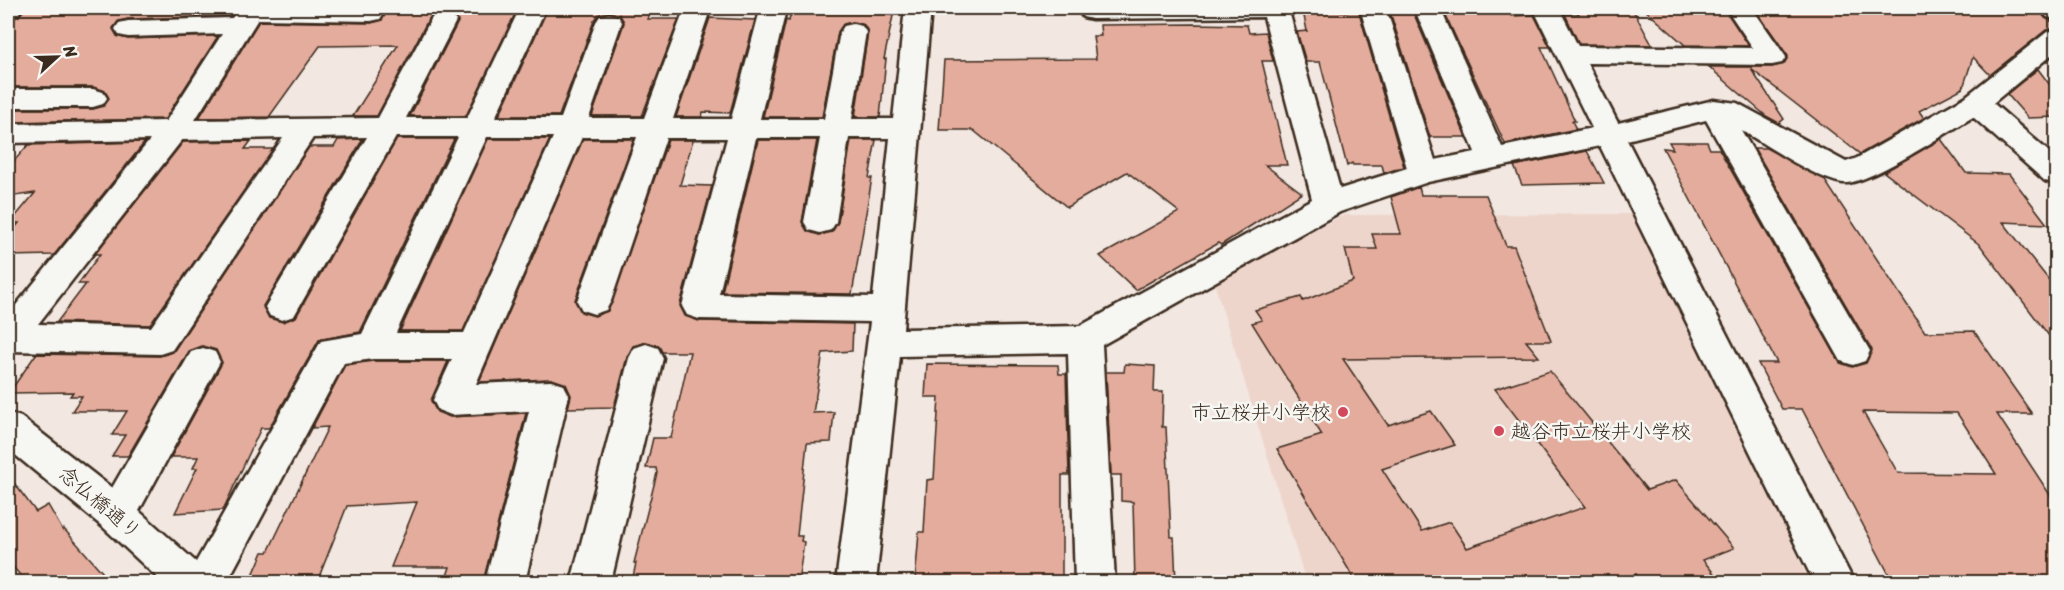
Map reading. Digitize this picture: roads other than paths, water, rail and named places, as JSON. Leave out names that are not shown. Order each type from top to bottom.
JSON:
[{"type":"street","points":[[373,346],[533,8]]},
{"type":"street","points":[[856,582],[886,326],[904,129],[918,8]]},
{"type":"street","points":[[1092,11],[1275,8],[1329,204]]},
{"type":"street","points":[[1373,8],[1424,172]]},
{"type":"street","points":[[1546,8],[1834,582]]},
{"type":"street","points":[[1569,54],[1772,57],[1739,8]]},
{"type":"street","points":[[2053,8],[2056,11]]},
{"type":"street","points":[[128,29],[247,15],[324,10],[371,13]]},
{"type":"street","points":[[1428,10],[1492,157]]},
{"type":"street","points":[[594,301],[696,13]]},
{"type":"street","points":[[772,14],[699,306],[886,326],[1085,339],[1329,204],[1424,172],[1492,157],[1610,134],[1714,109],[1727,110],[1823,164],[1845,173],[1868,165],[1975,103],[2056,38]]},
{"type":"street","points":[[8,338],[173,132],[247,15]]},
{"type":"street","points":[[282,307],[387,127],[443,21]]},
{"type":"street","points":[[505,582],[551,395],[451,400],[473,346],[573,127],[609,22]]},
{"type":"street","points":[[820,222],[853,32]]},
{"type":"street","points":[[8,98],[93,98]]},
{"type":"street","points":[[1975,103],[2056,174]]},
{"type":"street","points":[[1714,109],[1853,351]]},
{"type":"street","points":[[12,138],[387,127],[904,129]]},
{"type":"street","points":[[8,338],[160,341],[305,128]]},
{"type":"street","points":[[1085,339],[1095,582]]},
{"type":"street","points":[[206,582],[333,351],[373,346],[473,346]]},
{"type":"street","points":[[591,582],[646,358]]},
{"type":"street","points":[[117,515],[203,362]]},
{"type":"street","name":"念仏橋通り","points":[[12,438],[117,515],[189,582]]},
{"type":"place","name":"市立桜井小学校","points":[[1343,412]]},
{"type":"place","name":"越谷市立桜井小学校","points":[[1499,431]]}]
